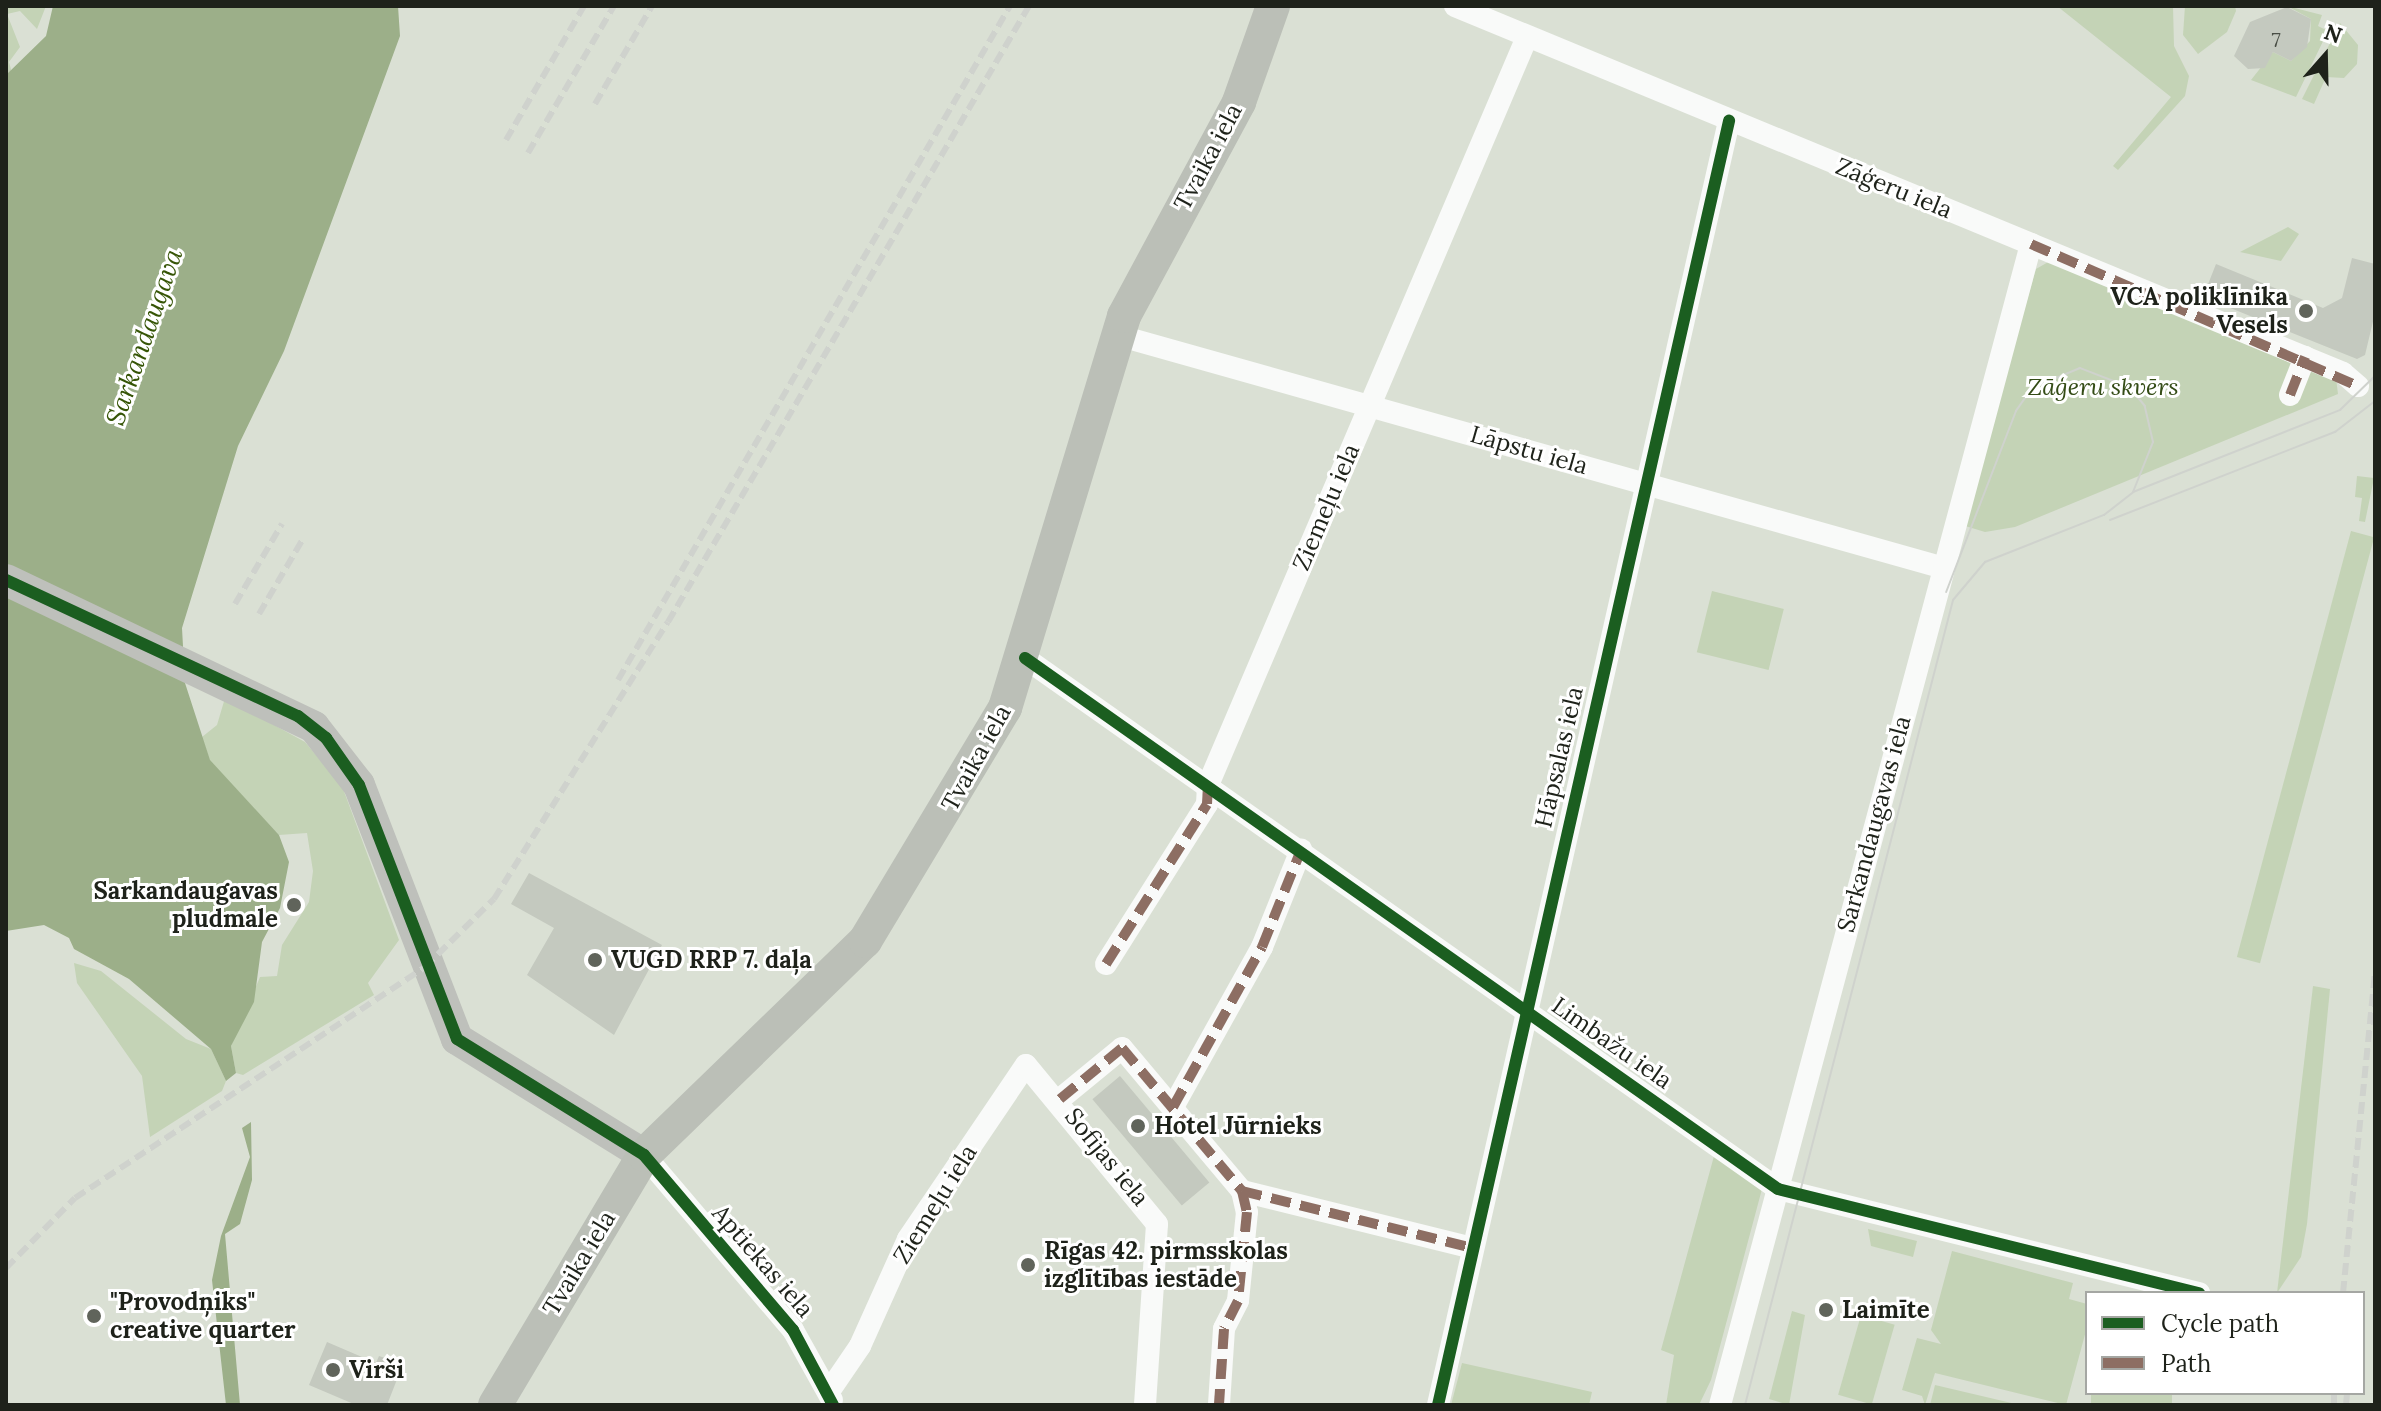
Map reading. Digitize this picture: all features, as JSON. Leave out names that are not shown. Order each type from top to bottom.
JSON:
[{"type":"main road","name":"Tvaika iela","points":[[495,1405],[644,1155],[865,941],[946,814],[1025,658],[1117,335],[1239,102],[1273,6]]},
{"type":"street","name":"Zāģeru iela","points":[[1455,6],[2305,357],[2332,369],[2358,386]]},
{"type":"street","name":"Ziemeļu iela","points":[[1106,964],[1207,804],[1208,785],[1527,37]]},
{"type":"street","name":"Hāpsalas iela","points":[[1438,1405],[1523,1007],[1729,121]]},
{"type":"street","name":"Sarkandaugavas iela","points":[[1720,1405],[1940,567],[2031,244]]},
{"type":"street","name":"Lāpstu iela","points":[[1117,335],[1940,567]]},
{"type":"street","points":[[2290,395],[2305,357]]},
{"type":"street","points":[[6,580],[232,685],[314,727],[359,785],[457,1039],[644,1155]]},
{"type":"street","name":"Limbažu iela","points":[[1025,658],[1778,1189],[2191,1291]]},
{"type":"street","points":[[1173,1107],[1262,947],[1301,850]]},
{"type":"street","points":[[1060,1099],[1122,1048],[1242,1191],[1247,1212],[1240,1286],[1224,1329],[1219,1405]]},
{"type":"street","name":"Ziemeļu iela","points":[[831,1398],[860,1346],[908,1239],[1026,1065]]},
{"type":"street","name":"Sofijas iela","points":[[1026,1065],[1060,1099],[1157,1224],[1145,1405]]},
{"type":"street","name":"Aptiekas iela","points":[[644,1155],[793,1330],[831,1398]]},
{"type":"street","points":[[1242,1191],[1472,1248]]},
{"type":"green space","points":[[6,6],[46,6],[37,29],[20,11],[7,14],[20,47],[9,62],[15,84],[6,90]]},
{"type":"green space","points":[[2057,6],[2173,6],[2174,46],[2189,76],[2185,96],[2118,170],[2113,166],[2171,97]]},
{"type":"green space","points":[[2185,6],[2235,6],[2236,11],[2227,32],[2198,54],[2183,35]]},
{"type":"green space","points":[[2287,6],[2322,15],[2318,26],[2328,31],[2296,97],[2251,80],[2273,52],[2291,61],[2310,41],[2311,19]]},
{"type":"green space","points":[[2340,23],[2358,45],[2357,64],[2344,78],[2326,77],[2314,104],[2302,99]]},
{"type":"green space","points":[[2288,227],[2299,234],[2281,261],[2240,252]]},
{"type":"green space","name":"Zāģeru skvērs","points":[[2050,261],[2336,378],[2338,394],[2015,527],[1985,532],[1962,525],[2036,269]]},
{"type":"green space","points":[[2357,476],[2374,478],[2365,522],[2359,521],[2362,498],[2355,497]]},
{"type":"green space","points":[[2351,531],[2374,537],[2260,963],[2237,957]]},
{"type":"green space","points":[[1712,591],[1784,609],[1769,670],[1697,652]]},
{"type":"green space","points":[[225,698],[305,742],[342,786],[399,940],[368,983],[374,995],[243,1075],[236,1073],[231,1046],[260,977],[277,976],[282,945],[309,902],[313,871],[307,833],[279,835],[210,761],[202,737],[217,725]]},
{"type":"green space","points":[[74,963],[101,971],[186,1039],[211,1049],[226,1081],[222,1091],[150,1137],[142,1076],[77,983]]},
{"type":"green space","points":[[2313,986],[2330,989],[2307,1224],[2301,1257],[2277,1291]]},
{"type":"green space","points":[[1714,1156],[1762,1189],[1711,1380],[1699,1405],[1666,1405],[1674,1355],[1661,1350]]},
{"type":"green space","points":[[1868,1229],[1917,1241],[1913,1257],[1871,1246]]},
{"type":"green space","points":[[1952,1251],[2073,1283],[2069,1299],[2085,1303],[2085,1334],[2066,1405],[1935,1373],[1925,1405],[1922,1396],[1902,1390],[1917,1338],[1941,1344],[1931,1330]]},
{"type":"green space","points":[[1792,1311],[1805,1315],[1789,1405],[1769,1399]]},
{"type":"green space","points":[[1861,1315],[1895,1325],[1872,1404],[1838,1395]]},
{"type":"green space","points":[[1462,1363],[1592,1392],[1589,1405],[1451,1405]]},
{"type":"green space","points":[[1935,1385],[2020,1405],[1930,1405]]},
{"type":"green space","points":[[2091,1395],[2172,1395],[2172,1405],[2091,1405]]},
{"type":"water","name":"Sarkandaugava","points":[[53,6],[398,6],[400,36],[284,351],[238,446],[182,628],[185,683],[210,760],[279,835],[289,862],[280,908],[262,942],[254,1002],[231,1046],[236,1073],[226,1081],[211,1049],[129,979],[74,949],[69,938],[44,925],[6,931],[6,75],[46,36]]},
{"type":"water","points":[[251,1122],[252,1180],[240,1224],[225,1234],[240,1405],[226,1405],[212,1280],[221,1236],[250,1157],[242,1128]]},
{"type":"building","points":[[2287,7],[2311,19],[2307,47],[2291,61],[2273,52],[2265,68],[2248,69],[2234,56],[2250,22]]},
{"type":"building","name":"VCA poliklīnika Vesels","points":[[2352,258],[2375,264],[2375,313],[2365,355],[2357,359],[2203,297],[2216,264],[2323,308],[2342,298]]},
{"type":"building","name":"VUGD RRP 7. daļa","points":[[529,873],[662,945],[614,1035],[527,975],[554,928],[511,904]]},
{"type":"building","name":"Hotel Jūrnieks","points":[[1120,1076],[1209,1182],[1182,1206],[1092,1099]]},
{"type":"building","points":[[327,1342],[376,1363],[379,1356],[403,1364],[387,1405],[356,1405],[309,1385]]},
{"type":"tram line","points":[[1745,1405],[1953,600],[1985,562],[2104,515],[2133,492],[2153,442],[2145,406],[2129,387],[2080,368],[2032,388],[2016,411],[1946,592]]},
{"type":"tram line","points":[[2133,492],[2340,410],[2375,376]]},
{"type":"tram line","points":[[2110,520],[2335,432],[2375,401]]},
{"type":"railway","points":[[506,140],[584,6]]},
{"type":"railway","points":[[528,153],[614,6]]},
{"type":"railway","points":[[595,104],[652,6]]},
{"type":"railway","points":[[618,680],[1010,6]]},
{"type":"railway","points":[[6,1268],[75,1198],[425,967],[494,899],[668,622],[1029,6]]},
{"type":"railway","points":[[235,604],[282,524]]},
{"type":"railway","points":[[259,614],[304,537]]},
{"type":"railway","points":[[2343,1291],[2375,973]]},
{"type":"railway","points":[[2334,1395],[2334,1405]]},
{"type":"railway","points":[[2346,1405],[2347,1395]]},
{"type":"marked path","points":[[2031,244],[2358,386]]},
{"type":"marked path","points":[[2290,395],[2305,357]]},
{"type":"marked path","points":[[1106,964],[1207,804],[1208,785]]},
{"type":"marked path","points":[[1173,1107],[1262,947],[1301,850]]},
{"type":"marked path","points":[[1060,1099],[1122,1048],[1242,1191],[1247,1212],[1238,1301],[1224,1329],[1219,1405]]},
{"type":"marked path","points":[[1242,1191],[1472,1248]]},
{"type":"cycle path","points":[[1438,1405],[1729,121]]},
{"type":"cycle path","points":[[6,580],[298,716],[326,738],[359,785],[457,1039],[644,1155],[793,1330],[833,1405]]},
{"type":"cycle path","points":[[1025,658],[1778,1189],[2191,1291]]},
{"type":"place","name":"VCA poliklīnika Vesels","points":[[2306,311]]},
{"type":"place","name":"Sarkandaugavas pludmale","points":[[294,905]]},
{"type":"place","name":"VUGD RRP 7. daļa","points":[[595,960]]},
{"type":"place","name":"Hotel Jūrnieks","points":[[1138,1126]]},
{"type":"place","name":"Rīgas 42. pirmsskolas izglītības iestāde","points":[[1028,1265]]},
{"type":"place","name":"Laimīte","points":[[1826,1310]]},
{"type":"place","name":"\"Provodņiks\" creative quarter","points":[[94,1316]]},
{"type":"place","name":"Virši","points":[[333,1370]]}]
